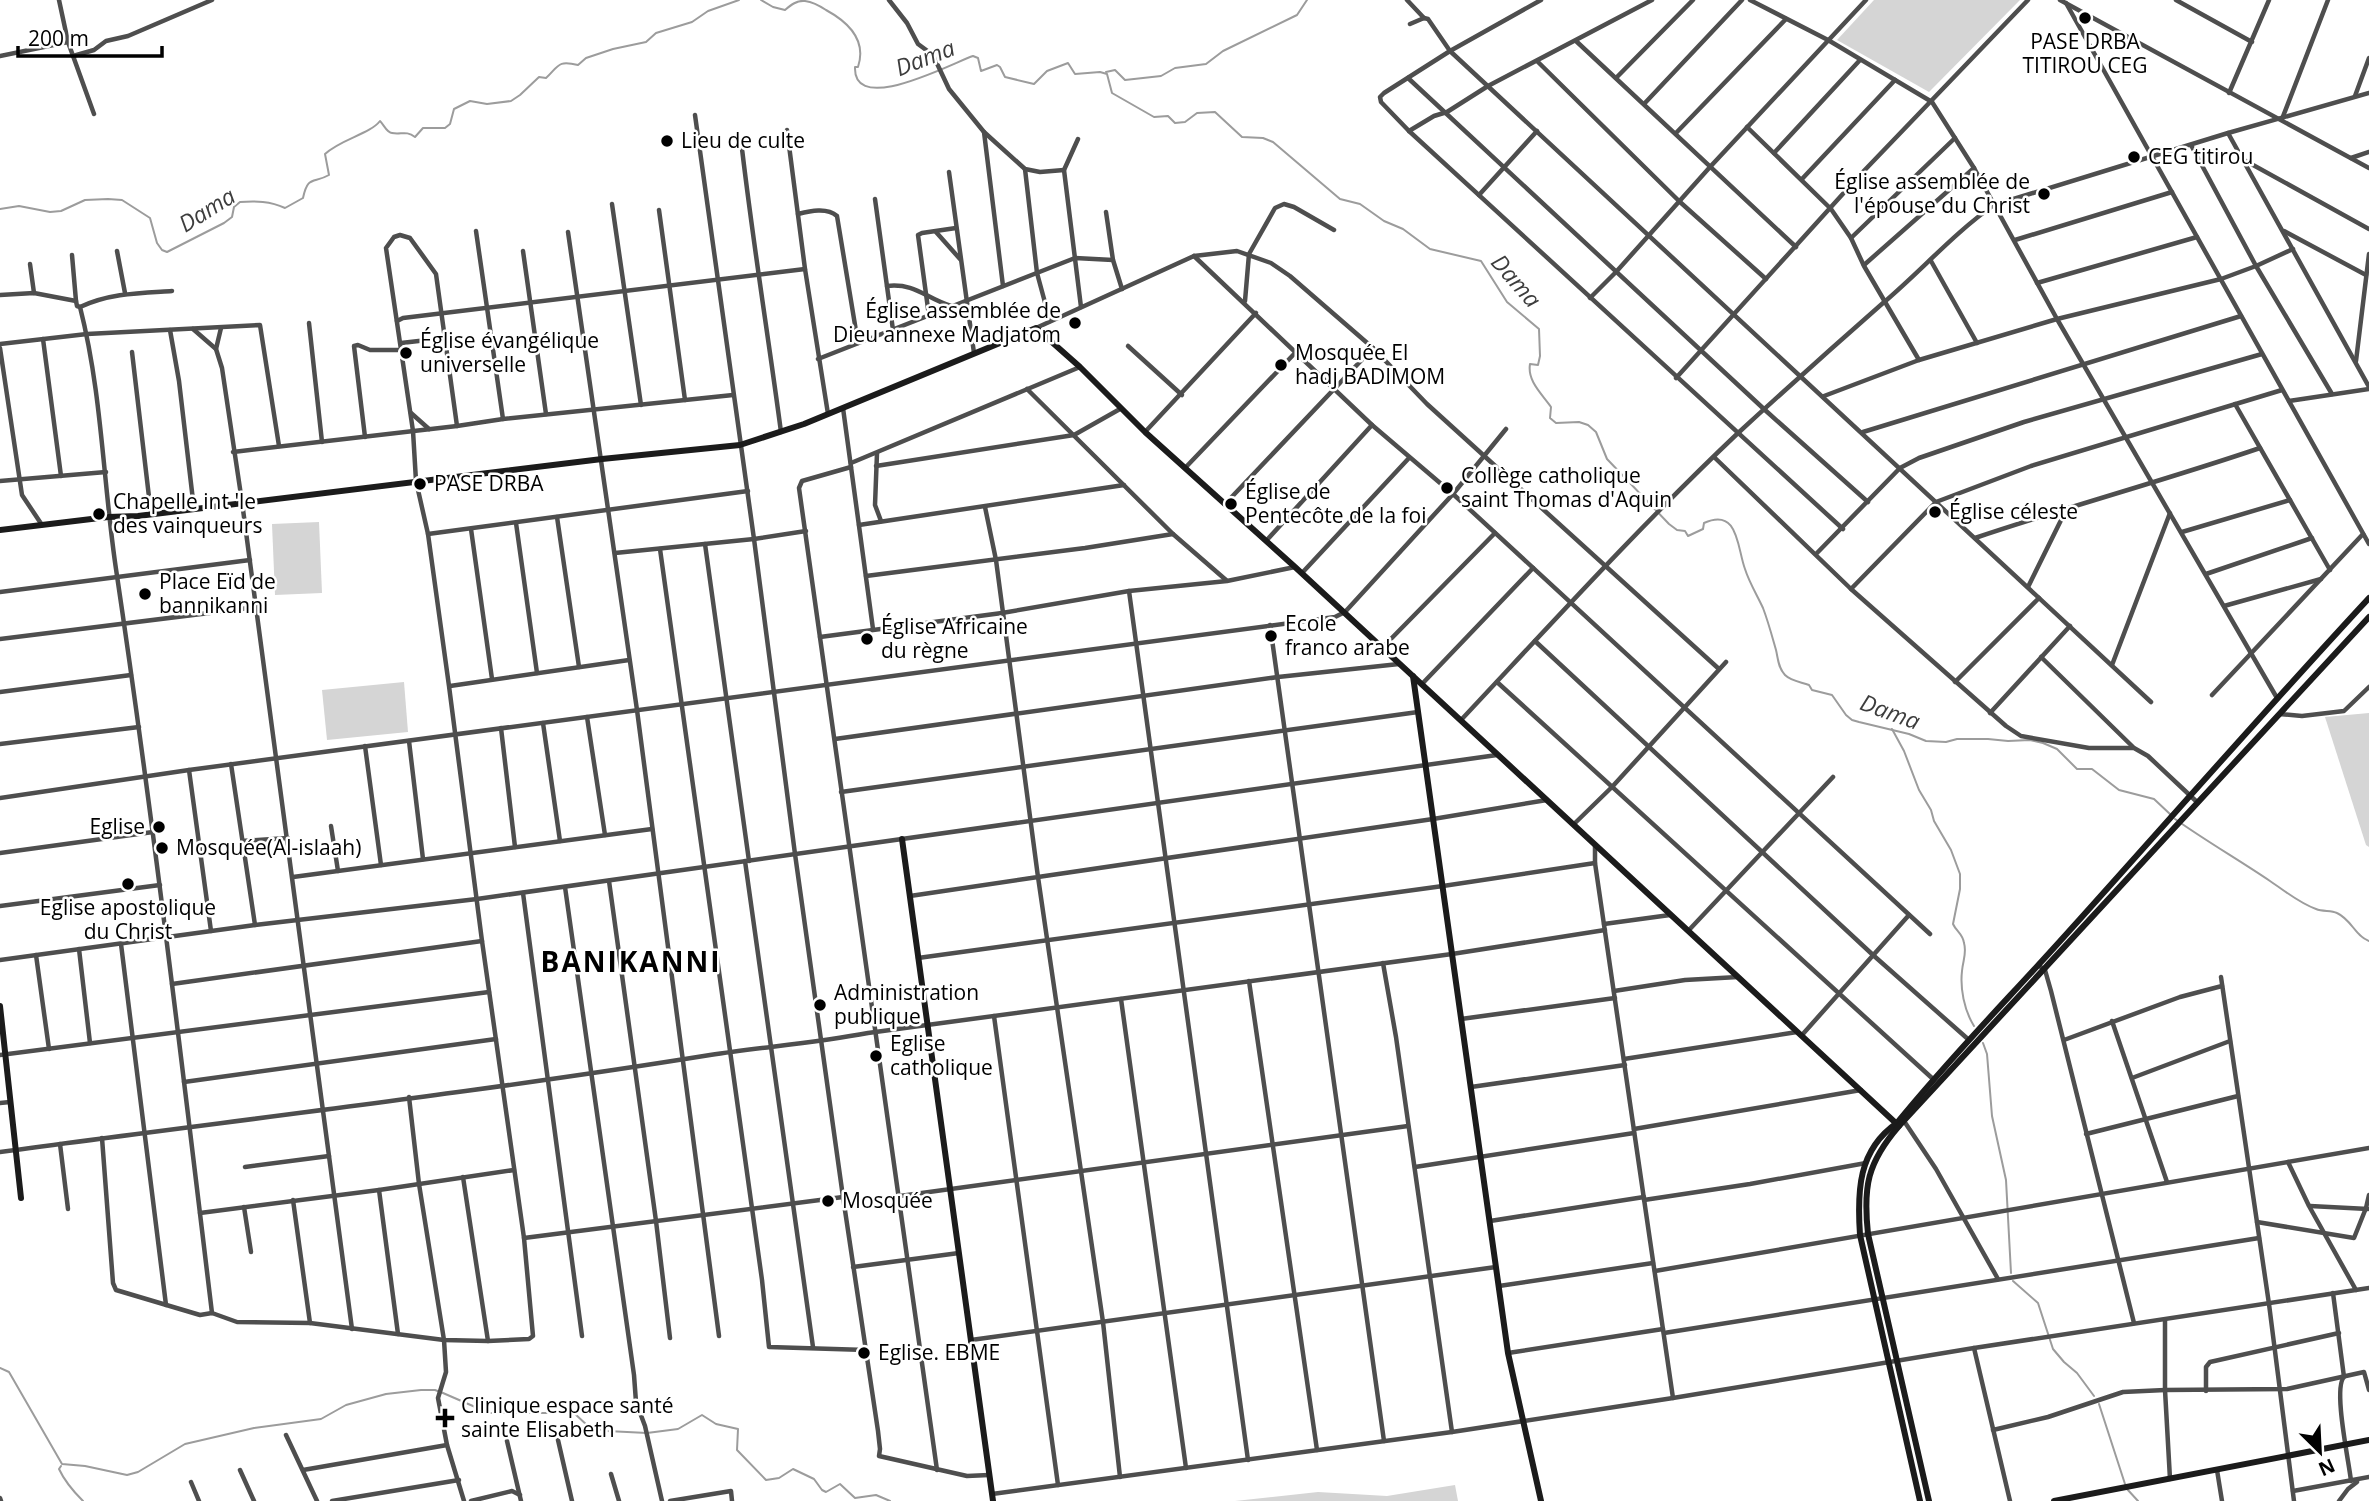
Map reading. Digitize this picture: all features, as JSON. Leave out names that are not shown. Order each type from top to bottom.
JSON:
[{"type":"street","points":[[59,0],[68,42],[93,114]]},
{"type":"street","points":[[73,55],[94,50],[106,41],[128,36],[212,0]]},
{"type":"street","points":[[889,0],[907,23],[918,44],[933,55],[949,89],[984,132],[1025,169],[1049,173],[1064,170]]},
{"type":"street","points":[[1407,0],[1432,23],[1450,51],[2151,702]]},
{"type":"street","points":[[1541,0],[1450,51],[1384,93],[1380,97],[1381,102],[1676,378],[1843,528]]},
{"type":"street","points":[[1409,131],[1651,0]]},
{"type":"street","points":[[1616,78],[1693,0]]},
{"type":"street","points":[[1644,104],[1742,0]]},
{"type":"street","points":[[1750,0],[1828,40],[1932,102],[2015,240],[2082,363],[2277,698]]},
{"type":"street","points":[[1590,298],[1865,0]]},
{"type":"street","points":[[1676,378],[2028,0]]},
{"type":"street","points":[[2060,0],[2369,168]]},
{"type":"street","points":[[2175,0],[2252,41]]},
{"type":"street","points":[[2282,120],[2328,0]]},
{"type":"street","points":[[2229,93],[2267,1]]},
{"type":"street","points":[[2066,3],[2369,544]]},
{"type":"street","points":[[1410,24],[1424,18]]},
{"type":"street","points":[[1676,133],[1786,19]]},
{"type":"street","points":[[1576,41],[1796,247]]},
{"type":"street","points":[[0,56],[68,42]]},
{"type":"street","points":[[2354,97],[2369,58]]},
{"type":"street","points":[[1774,153],[1860,60]]},
{"type":"street","points":[[1537,61],[1680,202],[1766,279]]},
{"type":"street","points":[[1408,78],[1765,410],[1868,502]]},
{"type":"street","points":[[1802,179],[1895,80]]},
{"type":"street","points":[[1461,720],[1605,566],[1714,457],[1963,229],[1994,205],[2369,93]]},
{"type":"street","points":[[695,114],[842,1197],[880,1449],[878,1456],[967,1476],[989,1475]]},
{"type":"street","points":[[1747,127],[1831,209],[1852,238],[1864,266],[1919,360]]},
{"type":"street","points":[[787,130],[805,270],[828,414]]},
{"type":"street","points":[[1479,195],[1537,131]]},
{"type":"street","points":[[984,132],[1003,286]]},
{"type":"street","points":[[2228,133],[2369,388],[2289,401]]},
{"type":"street","points":[[1852,238],[1955,138]]},
{"type":"street","points":[[1077,139],[1064,170],[1081,307]]},
{"type":"street","points":[[741,140],[781,432]]},
{"type":"street","points":[[2191,145],[2256,266],[2332,394]]},
{"type":"street","points":[[2350,158],[2369,152]]},
{"type":"street","points":[[2242,159],[2369,229]]},
{"type":"street","points":[[1864,266],[1973,168]]},
{"type":"street","points":[[1025,169],[1037,273],[1050,321]]},
{"type":"street","points":[[949,172],[974,354]]},
{"type":"street","points":[[2015,240],[2172,192]]},
{"type":"street","points":[[875,199],[893,330]]},
{"type":"street","points":[[612,204],[641,405]]},
{"type":"street","points":[[1244,302],[1249,254],[1275,208],[1284,204],[1294,207],[1334,230]]},
{"type":"street","points":[[659,210],[685,400]]},
{"type":"street","points":[[797,214],[822,211],[832,212],[837,216],[858,344]]},
{"type":"street","points":[[1106,212],[1113,260],[1122,289]]},
{"type":"street","points":[[929,316],[918,235],[956,228]]},
{"type":"street","points":[[476,231],[503,419]]},
{"type":"street","points":[[935,231],[960,259]]},
{"type":"street","points":[[2283,231],[2367,275]]},
{"type":"street","points":[[568,232],[609,509],[719,1336]]},
{"type":"street","points":[[102,1138],[114,1287],[120,1292],[200,1315],[212,1313],[237,1322],[310,1323],[444,1340],[488,1341],[529,1339],[533,1336],[524,1238],[456,734],[428,534],[416,481],[411,412],[386,248],[389,241],[400,235],[410,238],[433,269],[442,313],[457,426]]},
{"type":"street","points":[[2037,283],[2197,237]]},
{"type":"street","points":[[1824,397],[1919,360],[2057,319],[2221,279],[2293,249]]},
{"type":"street","points":[[117,250],[125,293]]},
{"type":"street","points":[[523,251],[546,414]]},
{"type":"street","points":[[0,530],[740,445],[828,414],[974,354],[1195,256],[1237,251],[1271,263],[1290,276],[1373,348],[1427,404],[1719,669]]},
{"type":"street","points":[[2356,362],[2369,254]]},
{"type":"street","points":[[72,255],[75,301],[80,307],[87,334],[106,472],[108,517],[146,776],[212,1313]]},
{"type":"street","points":[[1195,256],[1372,425],[1453,494],[1930,934]]},
{"type":"street","points":[[818,359],[1075,258],[1113,260]]},
{"type":"street","points":[[1931,261],[1977,343]]},
{"type":"street","points":[[30,264],[34,292]]},
{"type":"street","points":[[397,321],[486,307],[805,270]]},
{"type":"street","points":[[887,286],[897,285],[926,293],[933,299],[952,306]]},
{"type":"street","points":[[80,307],[104,297],[125,293],[172,291]]},
{"type":"street","points":[[0,295],[34,292],[75,301]]},
{"type":"street","points":[[1145,432],[1256,313]]},
{"type":"street","points":[[1862,432],[2241,316]]},
{"type":"street","points":[[309,323],[322,442]]},
{"type":"street","points":[[42,525],[22,495],[0,346],[87,334],[260,325],[279,446]]},
{"type":"street","points":[[221,328],[216,349],[222,368],[278,758],[352,1329]]},
{"type":"street","points":[[1036,328],[1080,367],[1120,409],[1226,503],[1900,1123],[1964,1217],[1998,1279]]},
{"type":"street","points":[[193,329],[216,349]]},
{"type":"street","points":[[170,330],[194,509]]},
{"type":"street","points":[[401,343],[445,338]]},
{"type":"street","points":[[43,339],[61,476]]},
{"type":"street","points":[[365,437],[354,346],[402,351]]},
{"type":"street","points":[[1128,346],[1182,395]]},
{"type":"street","points":[[1226,503],[1373,348]]},
{"type":"street","points":[[132,352],[151,514]]},
{"type":"street","points":[[1186,467],[1295,352]]},
{"type":"street","points":[[1816,554],[1900,468],[1919,458],[2024,422],[2262,354]]},
{"type":"street","points":[[937,1470],[799,484],[851,465],[1080,367]]},
{"type":"street","points":[[1027,389],[1173,534],[1227,581]]},
{"type":"street","points":[[1851,589],[1936,502],[2031,466],[2282,390]]},
{"type":"street","points":[[233,452],[546,414],[733,395]]},
{"type":"street","points":[[2235,404],[2330,570]]},
{"type":"street","points":[[843,408],[873,629]]},
{"type":"street","points":[[876,466],[1074,435],[1120,409]]},
{"type":"street","points":[[411,412],[429,429]]},
{"type":"street","points":[[1266,542],[1372,425]]},
{"type":"street","points":[[0,798],[231,764],[1335,617],[1345,612],[1453,494],[1506,429]]},
{"type":"street","points":[[1975,538],[2260,448]]},
{"type":"street","points":[[877,453],[875,505],[881,521]]},
{"type":"street","points":[[1714,457],[1851,589],[1990,713],[2021,736],[2089,748],[2134,748]]},
{"type":"street","points":[[1302,573],[1409,458]]},
{"type":"street","points":[[0,481],[106,472]]},
{"type":"street","points":[[859,525],[1125,485]]},
{"type":"street","points":[[428,534],[747,491]]},
{"type":"street","points":[[2182,531],[2290,500]]},
{"type":"street","points":[[985,507],[996,560],[1046,940],[1102,1322],[1120,1476]]},
{"type":"street","points":[[2028,587],[2067,507]]},
{"type":"street","points":[[2112,666],[2171,513]]},
{"type":"street","points":[[557,517],[579,667]]},
{"type":"street","points":[[516,523],[537,673]]},
{"type":"street","points":[[471,529],[492,680]]},
{"type":"street","points":[[615,553],[806,531]]},
{"type":"street","points":[[1383,648],[1494,533]]},
{"type":"street","points":[[866,576],[1173,534]]},
{"type":"street","points":[[2212,695],[2363,534]]},
{"type":"street","points":[[2206,574],[2312,538]]},
{"type":"street","points":[[705,544],[770,1049],[813,1348]]},
{"type":"street","points":[[660,549],[762,1280],[769,1347],[866,1350]]},
{"type":"street","points":[[0,592],[250,560]]},
{"type":"street","points":[[820,637],[1002,613],[1129,590],[1227,581],[1295,567]]},
{"type":"street","points":[[1422,684],[1533,568]]},
{"type":"street","points":[[2224,606],[2322,579]]},
{"type":"street","points":[[1129,590],[1248,1460]]},
{"type":"street","points":[[1955,682],[2039,598]]},
{"type":"street","points":[[1920,1501],[1860,1236],[1857,1201],[1866,1163],[1882,1133],[1900,1123],[1975,1046],[2178,808],[2369,598]]},
{"type":"street","points":[[0,639],[257,607]]},
{"type":"street","points":[[1929,1501],[1868,1234],[1865,1206],[1868,1176],[1882,1147],[1933,1079],[1968,1040],[2175,828],[2369,617]]},
{"type":"street","points":[[1270,625],[1302,838],[1308,903],[1384,1441]]},
{"type":"street","points":[[1990,713],[2070,626]]},
{"type":"street","points":[[1535,641],[1873,955],[1975,1046]]},
{"type":"street","points":[[2041,657],[2134,748],[2148,756],[2197,802]]},
{"type":"street","points":[[449,686],[629,660]]},
{"type":"street","points":[[1574,824],[1612,787],[1726,662]]},
{"type":"street","points":[[835,739],[1278,677],[1401,664]]},
{"type":"street","points":[[0,692],[131,675]]},
{"type":"street","points":[[1413,676],[1508,1353],[1541,1501]]},
{"type":"street","points":[[1497,682],[1933,1079]]},
{"type":"street","points":[[2279,714],[2302,716],[2344,711],[2369,687]]},
{"type":"street","points":[[841,792],[1418,712]]},
{"type":"street","points":[[587,717],[605,835]]},
{"type":"street","points":[[543,723],[560,841]]},
{"type":"street","points":[[0,744],[139,727]]},
{"type":"street","points":[[501,728],[515,847]]},
{"type":"street","points":[[409,741],[423,859]]},
{"type":"street","points":[[365,746],[381,865]]},
{"type":"street","points":[[0,960],[255,925],[477,900],[1498,754]]},
{"type":"street","points":[[231,764],[255,925]]},
{"type":"street","points":[[189,770],[211,931]]},
{"type":"street","points":[[1689,930],[1833,776]]},
{"type":"street","points":[[910,896],[1548,800]]},
{"type":"street","points":[[331,826],[338,871]]},
{"type":"street","points":[[293,877],[652,829]]},
{"type":"street","points":[[0,853],[153,832]]},
{"type":"street","points":[[242,841],[288,838]]},
{"type":"street","points":[[902,839],[993,1497],[1120,1476],[1451,1432],[2369,1288]]},
{"type":"street","points":[[1594,843],[1673,1398]]},
{"type":"street","points":[[918,958],[1595,863]]},
{"type":"street","points":[[609,881],[670,1338]]},
{"type":"street","points":[[0,905],[160,885]]},
{"type":"street","points":[[565,887],[634,1370],[636,1402],[645,1426],[662,1501]]},
{"type":"street","points":[[523,893],[582,1336]]},
{"type":"street","points":[[0,1152],[1452,954],[1671,915]]},
{"type":"street","points":[[1471,1087],[1800,1033],[1909,915]]},
{"type":"street","points":[[172,984],[482,941]]},
{"type":"street","points":[[121,944],[166,1305]]},
{"type":"street","points":[[79,949],[90,1043]]},
{"type":"street","points":[[36,955],[49,1049]]},
{"type":"street","points":[[1382,963],[1396,1037],[1451,1432]]},
{"type":"street","points":[[2041,968],[2064,1040],[2134,1323]]},
{"type":"street","points":[[1614,990],[1739,976]]},
{"type":"street","points":[[2221,977],[2269,1304],[2294,1501]]},
{"type":"street","points":[[1249,981],[1317,1450]]},
{"type":"street","points":[[2064,1040],[2180,997],[2222,986]]},
{"type":"street","points":[[3,1055],[489,992]]},
{"type":"street","points":[[1461,1019],[1615,998]]},
{"type":"street","points":[[1121,999],[1186,1468]]},
{"type":"street","points":[[0,1006],[3,1055],[21,1198]]},
{"type":"street","points":[[994,1016],[1058,1485]]},
{"type":"street","points":[[2112,1021],[2167,1182]]},
{"type":"street","points":[[184,1082],[496,1039]]},
{"type":"street","points":[[2132,1078],[2230,1041]]},
{"type":"street","points":[[1415,1167],[1862,1090]]},
{"type":"street","points":[[2086,1134],[2238,1096]]},
{"type":"street","points":[[409,1097],[419,1184],[444,1340],[445,1375],[438,1394],[447,1445],[464,1501]]},
{"type":"street","points":[[0,1103],[10,1102]]},
{"type":"street","points":[[899,1196],[1408,1126]]},
{"type":"street","points":[[60,1144],[68,1209]]},
{"type":"street","points":[[1655,1271],[2369,1148]]},
{"type":"street","points":[[245,1167],[329,1156]]},
{"type":"street","points":[[2288,1162],[2356,1290]]},
{"type":"street","points":[[1490,1221],[1749,1184],[1866,1163]]},
{"type":"street","points":[[200,1213],[514,1170]]},
{"type":"street","points":[[463,1177],[488,1341]]},
{"type":"street","points":[[379,1190],[398,1334]]},
{"type":"street","points":[[2257,1222],[2354,1238],[2368,1208],[2369,1195]]},
{"type":"street","points":[[524,1238],[842,1197]]},
{"type":"street","points":[[293,1200],[310,1323]]},
{"type":"street","points":[[2309,1206],[2368,1208]]},
{"type":"street","points":[[244,1207],[251,1252]]},
{"type":"street","points":[[1508,1353],[1883,1298],[2259,1238]]},
{"type":"street","points":[[853,1267],[959,1253]]},
{"type":"street","points":[[1499,1286],[1653,1263]]},
{"type":"street","points":[[971,1340],[1496,1267]]},
{"type":"street","points":[[2333,1293],[2344,1377],[2340,1382],[2339,1399],[2351,1481]]},
{"type":"street","points":[[2165,1320],[2165,1390],[2170,1479]]},
{"type":"street","points":[[2206,1391],[2206,1367],[2210,1362],[2339,1333]]},
{"type":"street","points":[[1974,1348],[2010,1501]]},
{"type":"street","points":[[1993,1430],[2048,1417],[2114,1394],[2165,1390],[2294,1388],[2365,1372],[2369,1390]]},
{"type":"street","points":[[286,1435],[316,1501]]},
{"type":"street","points":[[558,1440],[572,1501]]},
{"type":"street","points":[[2054,1501],[2369,1440]]},
{"type":"street","points":[[507,1441],[521,1498]]},
{"type":"street","points":[[303,1469],[447,1445]]},
{"type":"street","points":[[240,1469],[254,1501]]},
{"type":"street","points":[[2217,1470],[2222,1501]]},
{"type":"street","points":[[611,1474],[619,1501]]},
{"type":"street","points":[[2293,1491],[2369,1477]]},
{"type":"street","points":[[2339,1501],[2360,1479]]},
{"type":"street","points":[[332,1501],[459,1480]]},
{"type":"street","points":[[191,1482],[199,1501]]},
{"type":"street","points":[[471,1501],[512,1491],[521,1498]]},
{"type":"street","points":[[670,1501],[731,1491],[732,1501]]},
{"type":"shaded area","points":[[1874,0],[2020,0],[1929,92],[1837,40]]},
{"type":"shaded area","points":[[319,522],[322,593],[275,595],[272,524]]},
{"type":"shaded area","points":[[404,682],[408,732],[327,740],[322,690]]},
{"type":"shaded area","points":[[2369,713],[2369,847],[2366,845],[2325,717]]},
{"type":"shaded area","points":[[1455,1485],[1458,1501],[1235,1501],[1318,1492],[1387,1496]]},
{"type":"waterway","name":"Dama","points":[[0,209],[19,206],[50,212],[61,211],[85,200],[122,200],[150,218],[157,243],[167,252],[224,223],[232,217],[234,207],[240,202],[263,202],[285,208],[303,198],[309,183],[329,175],[325,154],[380,121],[390,133],[406,133],[415,137],[423,128],[445,128],[450,124],[454,109],[470,101],[487,104],[511,101],[539,77],[546,78],[562,64],[578,65],[586,58],[646,42],[656,33],[692,22],[708,11],[739,0]]},
{"type":"waterway","name":"Dama","points":[[761,0],[785,10],[797,2],[808,2],[842,20],[858,40],[860,57],[858,67],[855,67],[859,81],[870,87],[886,87],[906,82],[973,56],[978,58],[981,71],[997,65],[1005,77],[1034,84],[1047,71],[1068,63],[1075,74],[1107,74],[1112,93],[1154,117],[1168,116],[1175,123],[1185,122],[1197,113],[1215,112],[1242,137],[1263,138],[1273,142],[1340,199],[1360,204],[1384,221],[1403,229],[1430,249],[1481,261],[1507,302],[1539,329],[1540,356],[1538,365],[1530,364],[1530,370],[1536,387],[1551,407],[1550,418],[1556,423],[1579,422],[1596,432],[1607,459],[1677,530],[1685,531],[1688,536],[1703,529],[1704,523],[1715,520],[1724,520],[1730,525],[1735,532],[1747,574],[1765,613],[1780,666],[1787,677],[1809,685],[1812,690],[1832,695],[1852,720],[1926,741],[1988,739],[2043,743],[2057,749],[2077,769],[2092,769],[2119,790],[2154,799],[2171,815]]},
{"type":"waterway","points":[[1106,72],[1115,70],[1125,80],[1161,76],[1175,68],[1206,64],[1223,51],[1297,15],[1307,0]]},
{"type":"waterway","points":[[1892,729],[1960,874],[1953,924],[1965,947],[1962,992],[1974,1026]]},
{"type":"waterway","name":"Dama","points":[[2175,819],[2298,900],[2316,909],[2342,916],[2360,936],[2369,941]]},
{"type":"waterway","points":[[1983,1043],[1987,1054],[1992,1116],[2006,1180],[2011,1273]]},
{"type":"waterway","points":[[2013,1281],[2038,1303],[2053,1349],[2077,1373],[2094,1396]]},
{"type":"waterway","points":[[0,1368],[9,1372],[62,1464],[127,1475],[138,1472],[185,1444],[254,1428],[321,1419],[346,1405],[386,1394],[435,1390],[489,1413],[574,1413],[589,1427],[607,1431],[647,1433],[678,1429],[702,1415],[716,1424],[738,1429],[737,1450],[766,1480],[779,1478],[793,1469],[814,1479],[826,1492],[840,1484],[855,1498],[876,1495],[890,1501]]},
{"type":"waterway","points":[[2099,1404],[2125,1484]]},
{"type":"waterway","points":[[61,1466],[59,1469],[64,1478],[83,1501]]},
{"type":"waterway","points":[[2127,1489],[2138,1501]]},
{"type":"place","name":"PASE DRBA TITIROU CEG","points":[[2085,18]]},
{"type":"place","name":"Lieu de culte","points":[[667,141]]},
{"type":"place","name":"CEG titirou","points":[[2134,157]]},
{"type":"place","name":"Église assemblée de l'épouse du Christ","points":[[2044,194]]},
{"type":"place","name":"Église assemblée de Dieu annexe Madjatom","points":[[1075,323]]},
{"type":"place","name":"Église évangélique universelle","points":[[406,353]]},
{"type":"place","name":"Mosquée El hadj BADIMOM","points":[[1281,365]]},
{"type":"place","name":"PASE DRBA","points":[[420,484]]},
{"type":"place","name":"Collège catholique saint Thomas d'Aquin","points":[[1447,488]]},
{"type":"place","name":"Église de Pentecôte de la foi","points":[[1231,504]]},
{"type":"place","name":"Église céleste","points":[[1935,512]]},
{"type":"place","name":"Chapelle int 'le des vainqueurs","points":[[99,514]]},
{"type":"place","name":"Place Eïd de bannikanni","points":[[145,594]]},
{"type":"place","name":"Ecole franco arabe","points":[[1271,636]]},
{"type":"place","name":"Église Africaine du règne","points":[[867,639]]},
{"type":"place","name":"Eglise","points":[[159,827]]},
{"type":"place","name":"Mosquée(Al-islaah)","points":[[162,848]]},
{"type":"place","name":"Eglise apostolique du Christ","points":[[128,884]]},
{"type":"place","name":"Administration publique","points":[[820,1005]]},
{"type":"place","name":"Eglise catholique","points":[[876,1056]]},
{"type":"place","name":"Mosquée","points":[[828,1201]]},
{"type":"place","name":"Eglise. EBME","points":[[864,1353]]},
{"type":"place","name":"Clinique espace santé sainte Elisabeth","points":[[445,1418]]},
{"type":"district","name":"BANIKANNI","points":[[631,962]]}]
